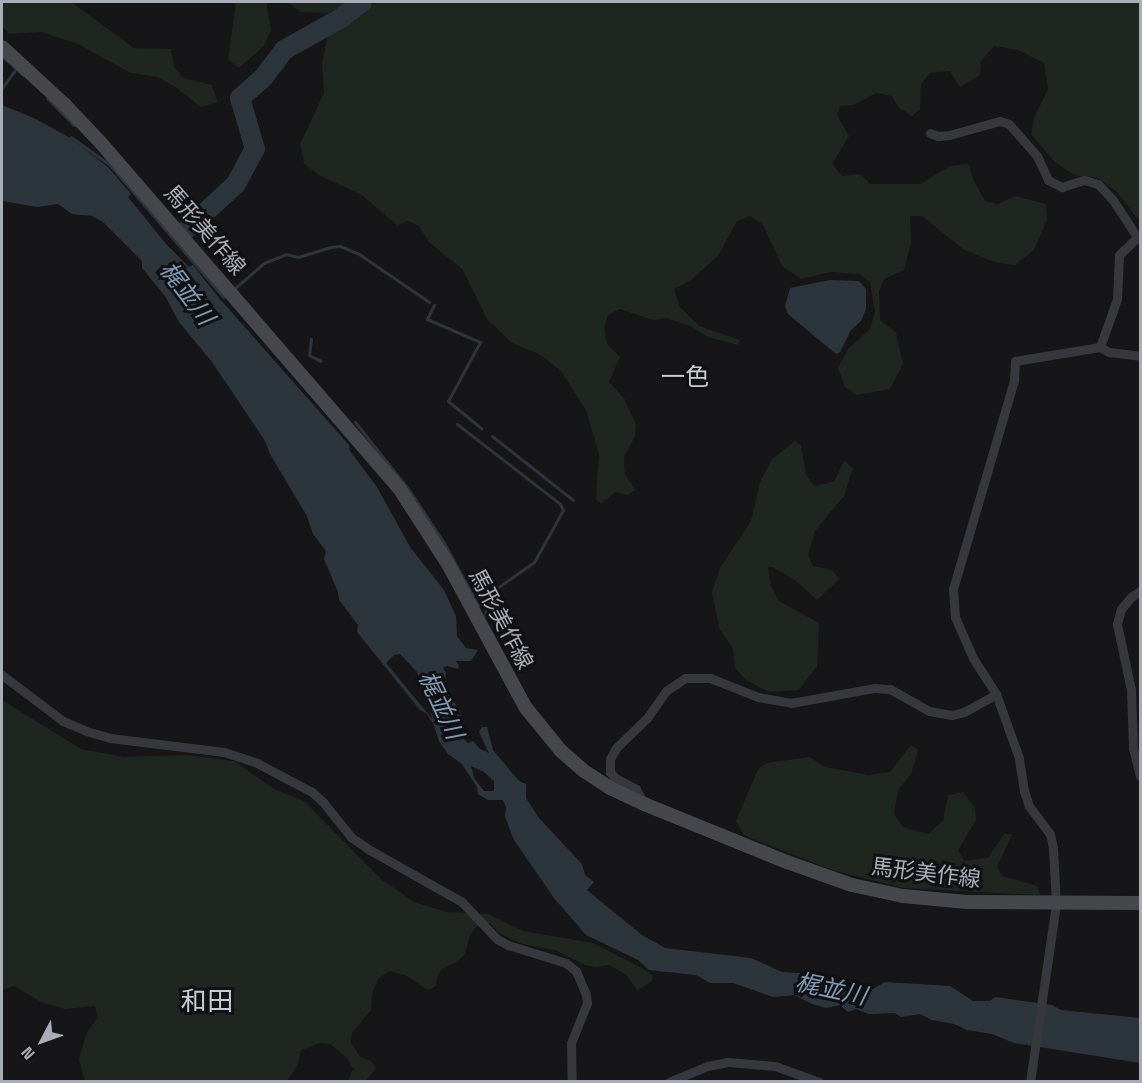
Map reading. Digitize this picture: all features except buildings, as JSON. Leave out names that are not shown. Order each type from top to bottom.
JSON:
[{"type":"main road","name":"馬形美作線","points":[[2,47],[65,105],[101,143],[399,488],[448,564],[512,684],[540,728],[584,771],[610,788],[644,804],[787,862],[852,885],[903,896],[966,902],[1140,903]]},
{"type":"street","points":[[930,134],[949,135],[1000,121],[1009,124],[1037,156],[1048,180],[1062,187],[1084,180],[1098,184],[1113,200],[1139,236],[1119,255],[1117,299],[1100,347]]},
{"type":"street","points":[[1029,1082],[1056,904],[1053,848],[1050,834],[1029,806],[1024,791],[1019,758],[996,694],[983,676],[959,627],[955,616],[953,589],[1014,380],[1015,361],[1100,347],[1109,352],[1140,356]]},
{"type":"street","points":[[1140,591],[1131,597],[1121,609],[1117,624],[1131,690],[1131,731],[1140,776]]},
{"type":"street","points":[[2,675],[63,721],[86,731],[110,738],[224,752],[242,756],[257,763],[312,792],[351,837],[368,849],[462,902],[497,939],[566,963],[576,971],[586,994],[587,1003],[571,1042],[572,1082]]},
{"type":"street","points":[[644,804],[636,789],[615,778],[610,772],[610,759],[616,748],[647,718],[666,691],[685,678],[710,678],[758,697],[791,703],[874,688],[890,689],[929,711],[952,715],[964,712],[996,694]]},
{"type":"street","points":[[669,1082],[707,1066],[728,1062],[751,1062],[775,1066],[819,1082]]},
{"type":"shaded area","points":[[2,2],[71,2],[134,48],[171,49],[174,67],[183,78],[212,85],[218,102],[201,107],[174,86],[157,77],[131,73],[78,44],[41,32],[9,34],[3,27]]},
{"type":"shaded area","points":[[236,2],[266,2],[271,30],[264,46],[239,68],[228,60]]},
{"type":"shaded area","points":[[287,2],[352,2],[328,13],[301,12]]},
{"type":"shaded area","points":[[377,2],[1140,2],[1140,219],[1117,192],[1098,178],[1074,175],[1055,162],[1031,134],[1035,116],[1048,89],[1044,63],[1018,50],[994,46],[981,61],[980,75],[960,87],[950,71],[930,73],[921,84],[920,109],[912,116],[898,107],[892,96],[876,93],[854,105],[840,106],[837,115],[849,136],[832,164],[842,176],[860,174],[870,184],[920,184],[950,166],[969,164],[973,179],[985,201],[998,204],[1015,196],[1046,204],[1047,220],[1034,250],[1015,265],[994,262],[963,249],[922,216],[910,216],[911,243],[904,270],[884,279],[879,291],[880,320],[896,333],[903,364],[890,389],[857,395],[845,387],[838,368],[848,349],[870,329],[875,312],[870,282],[859,274],[831,272],[801,279],[782,266],[763,225],[750,216],[737,221],[718,256],[691,280],[674,289],[680,307],[699,326],[740,340],[738,345],[708,337],[690,326],[666,318],[653,320],[620,309],[608,315],[604,328],[607,344],[620,357],[609,382],[624,398],[636,425],[635,436],[624,457],[625,474],[635,490],[628,495],[615,492],[601,504],[596,499],[599,454],[586,410],[561,371],[539,354],[512,343],[487,319],[462,269],[429,242],[419,226],[408,221],[397,225],[362,195],[319,175],[304,163],[300,144],[324,93],[322,64],[327,38],[336,27]]},
{"type":"shaded area","points":[[795,441],[801,445],[806,475],[814,486],[834,482],[844,461],[853,468],[844,496],[815,531],[808,555],[813,566],[832,570],[839,579],[817,600],[795,580],[772,567],[768,568],[771,586],[779,601],[819,623],[817,666],[799,690],[769,692],[746,680],[735,668],[733,649],[719,628],[712,592],[720,568],[751,521],[760,482],[772,459]]},
{"type":"shaded area","points":[[2,700],[81,749],[124,757],[186,755],[234,761],[274,789],[304,801],[381,879],[414,902],[447,912],[488,914],[523,931],[593,943],[642,968],[653,976],[652,981],[637,991],[627,975],[609,965],[596,967],[585,965],[555,950],[522,944],[499,933],[490,923],[477,926],[470,935],[465,954],[458,961],[442,969],[437,977],[436,986],[428,990],[405,975],[390,971],[378,979],[372,995],[371,1010],[352,1033],[351,1043],[360,1057],[371,1061],[376,1068],[365,1082],[348,1081],[353,1069],[347,1058],[330,1044],[320,1043],[301,1050],[298,1064],[287,1081],[85,1081],[79,1059],[87,1032],[98,1018],[95,1006],[65,1009],[41,1002],[14,986],[2,990]]},
{"type":"shaded area","points":[[911,745],[918,750],[911,774],[898,790],[894,814],[903,827],[928,834],[943,821],[948,795],[963,792],[975,808],[976,820],[958,850],[964,861],[988,858],[1004,834],[1012,834],[997,867],[1002,876],[1037,886],[1040,895],[903,888],[832,870],[744,835],[736,821],[758,769],[767,763],[810,757],[825,767],[869,775],[890,772]]},
{"type":"water","name":"梶並川","points":[[2,105],[36,119],[70,138],[108,167],[131,194],[128,197],[166,244],[189,267],[193,265],[219,298],[349,445],[350,451],[377,487],[410,547],[444,590],[456,616],[457,636],[466,648],[478,650],[471,661],[456,661],[459,665],[458,669],[447,666],[443,668],[446,673],[445,690],[460,710],[461,722],[457,733],[468,743],[473,741],[480,749],[489,753],[479,732],[482,727],[487,727],[493,750],[519,781],[526,784],[526,798],[539,818],[582,864],[585,875],[594,882],[587,890],[642,935],[665,948],[751,958],[782,972],[817,974],[827,983],[833,980],[852,987],[864,984],[873,989],[885,982],[950,986],[973,1001],[990,1001],[995,997],[1052,1005],[1061,1010],[1140,1018],[1140,1063],[1014,1043],[992,1034],[932,1020],[920,1014],[901,1017],[895,1013],[869,1014],[856,1009],[848,1012],[840,1005],[826,1008],[794,995],[773,997],[733,983],[710,983],[696,975],[649,970],[638,960],[586,935],[554,898],[514,840],[505,817],[506,807],[503,800],[488,800],[478,794],[477,787],[462,764],[448,754],[439,741],[433,723],[426,713],[420,710],[357,632],[358,625],[339,600],[338,592],[324,559],[326,551],[313,534],[307,516],[270,454],[265,441],[212,362],[179,322],[165,296],[142,268],[142,261],[103,222],[92,216],[72,214],[58,204],[37,207],[2,201]],"holes":[[[400,654],[417,672],[433,720],[386,663],[394,655]],[[471,766],[484,772],[494,781],[494,791],[484,791],[474,778]]]},
{"type":"water","points":[[830,280],[859,281],[866,289],[866,309],[861,321],[851,330],[840,352],[836,354],[788,314],[785,306],[790,288]]},
{"type":"waterway","points":[[188,228],[236,184],[255,149],[240,98],[263,78],[284,50],[341,18],[362,2]]},
{"type":"waterway","points":[[2,56],[23,75]]},
{"type":"waterway","points":[[2,88],[16,69]]},
{"type":"waterway","points":[[47,98],[74,125]]},
{"type":"waterway","name":"梶並川","points":[[71,137],[110,165],[223,297]]},
{"type":"waterway","points":[[235,288],[264,263],[286,254],[298,257],[340,246],[359,254],[429,302]]},
{"type":"waterway","points":[[434,305],[427,319],[480,342],[448,401],[481,428]]},
{"type":"waterway","points":[[311,339],[309,355],[321,361]]},
{"type":"waterway","points":[[355,422],[409,490],[444,543],[478,605]]},
{"type":"waterway","points":[[457,424],[560,504],[563,510],[534,562],[497,588],[487,604],[485,615]]},
{"type":"waterway","points":[[492,436],[573,500]]},
{"type":"district","name":"一色","points":[[685,377]]},
{"type":"district","name":"和田","points":[[207,1002]]}]
